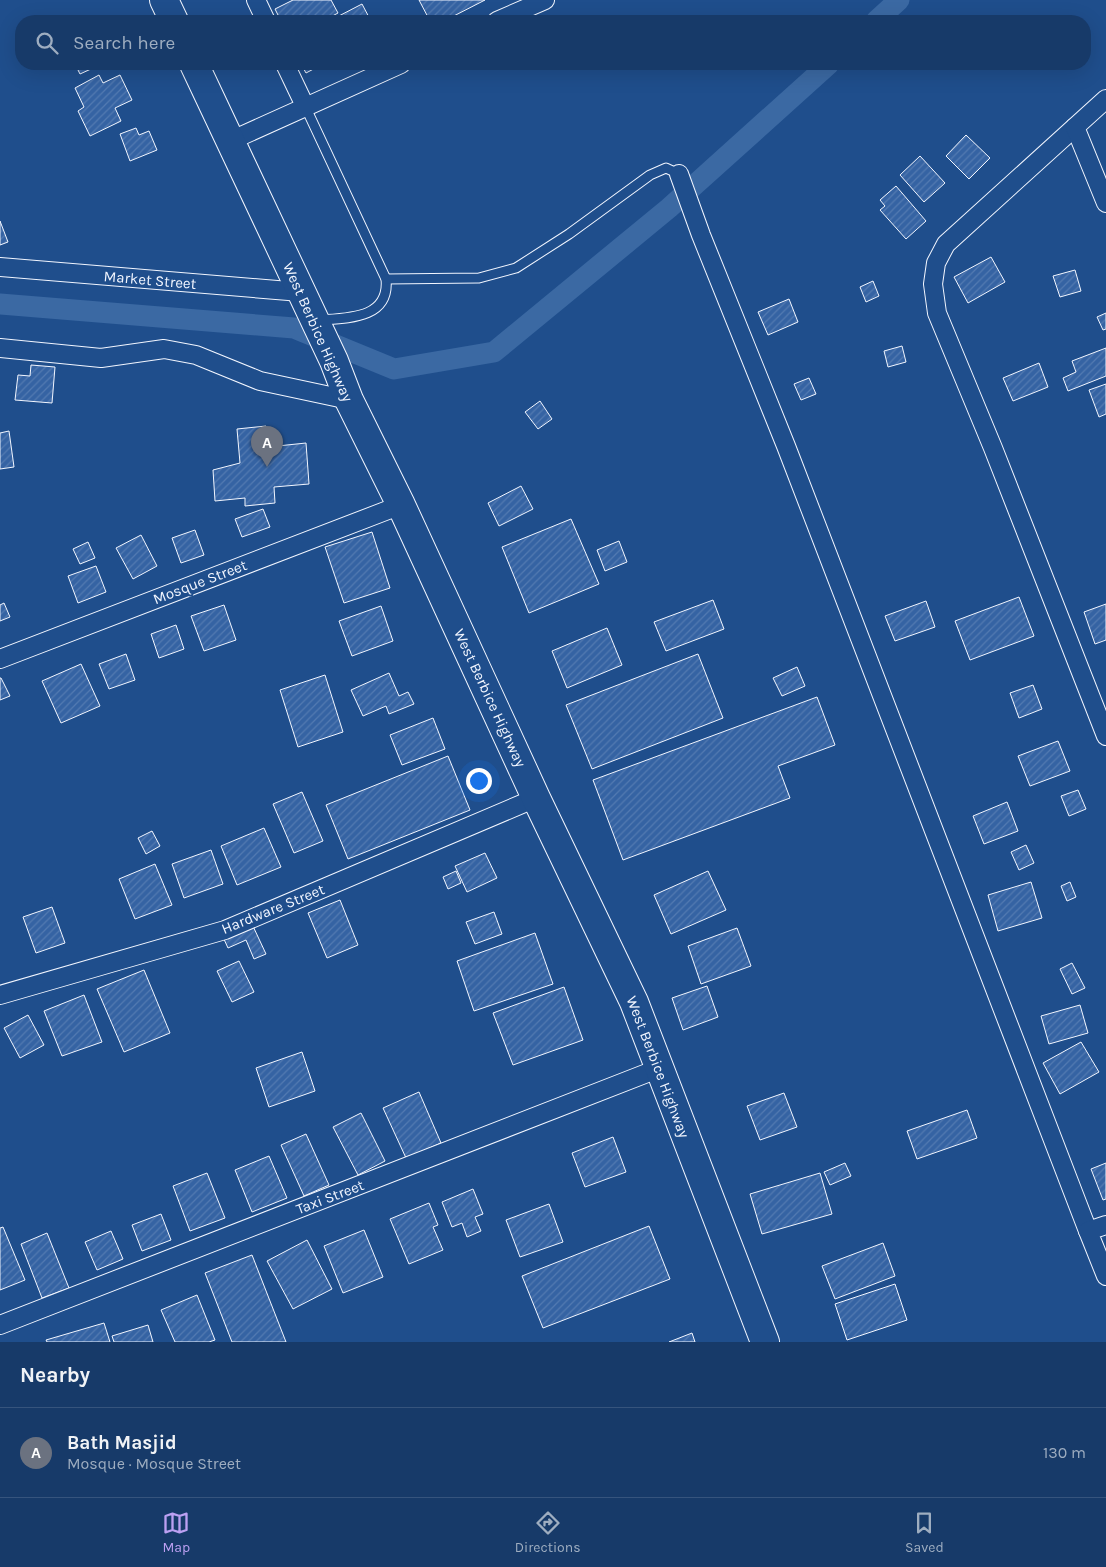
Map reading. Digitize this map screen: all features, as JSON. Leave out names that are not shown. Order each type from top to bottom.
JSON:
[{"type":"main road","points":[[164,0],[171,15]]},
{"type":"main road","name":"West Berbice Highway","points":[[197,70],[334,362],[349,400],[401,505],[536,798],[634,1002],[765,1342]]},
{"type":"street","points":[[256,0],[263,15]]},
{"type":"street","points":[[510,15],[544,0]]},
{"type":"street","points":[[289,70],[305,106]]},
{"type":"street","points":[[230,140],[387,70]]},
{"type":"street","points":[[1106,99],[946,244],[936,263],[933,284],[937,313],[993,448],[1106,736]]},
{"type":"street","points":[[1076,127],[1106,203]]},
{"type":"street","points":[[679,174],[1106,1276]]},
{"type":"street","name":"Market Street","points":[[0,267],[301,292]]},
{"type":"street","points":[[0,348],[101,358],[164,349],[196,355],[260,381],[349,400]]},
{"type":"street","name":"Mosque Street","points":[[0,659],[401,505]]},
{"type":"street","name":"Hardware Street","points":[[0,994],[225,930],[536,798]]},
{"type":"street","name":"Taxi Street","points":[[0,1325],[660,1068]]},
{"type":"street","points":[[1088,1231],[1106,1225]]},
{"type":"lane","points":[[305,106],[386,279],[388,290],[385,298],[369,313],[355,318],[316,326]]},
{"type":"lane","points":[[386,279],[479,278],[516,268],[569,234],[650,175],[666,168],[679,174]]},
{"type":"building","points":[[293,0],[331,0],[338,13],[334,15],[278,15],[275,9]]},
{"type":"building","points":[[419,0],[485,0],[456,15],[427,15]]},
{"type":"building","points":[[362,4],[368,15],[341,15]]},
{"type":"building","points":[[78,70],[89,70],[80,74]]},
{"type":"building","points":[[99,75],[103,83],[120,75],[132,100],[115,108],[121,121],[90,136],[78,111],[84,107],[75,88]]},
{"type":"building","points":[[136,128],[139,135],[149,131],[157,150],[130,161],[120,134]]},
{"type":"building","points":[[966,135],[990,158],[969,179],[946,156]]},
{"type":"building","points":[[920,156],[945,183],[924,202],[900,175]]},
{"type":"building","points":[[896,186],[926,221],[906,239],[880,210],[885,206],[880,200]]},
{"type":"building","points":[[0,221],[8,242],[0,245]]},
{"type":"building","points":[[991,257],[1005,282],[968,303],[954,277]]},
{"type":"building","points":[[1075,270],[1081,291],[1060,297],[1053,276]]},
{"type":"building","points":[[873,281],[879,296],[866,302],[860,287]]},
{"type":"building","points":[[789,299],[798,322],[768,335],[758,312]]},
{"type":"building","points":[[1106,313],[1106,329],[1103,330],[1097,317]]},
{"type":"building","points":[[902,346],[906,362],[888,367],[884,351]]},
{"type":"building","points":[[1106,348],[1106,376],[1068,391],[1063,378],[1076,372],[1072,361]]},
{"type":"building","points":[[1039,363],[1048,387],[1013,401],[1003,378]]},
{"type":"building","points":[[31,365],[55,367],[52,403],[15,400],[18,375],[30,376]]},
{"type":"building","points":[[809,378],[816,394],[801,400],[794,384]]},
{"type":"building","points":[[1106,384],[1106,414],[1099,417],[1089,390]]},
{"type":"building","points":[[540,401],[552,419],[538,429],[525,412]]},
{"type":"building","points":[[266,426],[268,447],[306,443],[309,484],[274,487],[275,503],[245,506],[245,498],[215,501],[213,470],[240,463],[237,429]]},
{"type":"building","points":[[9,431],[14,467],[0,469],[0,433]]},
{"type":"building","points":[[521,486],[533,509],[499,526],[488,503]]},
{"type":"building","points":[[263,509],[270,527],[242,537],[235,519]]},
{"type":"building","points":[[571,519],[599,584],[529,613],[502,547]]},
{"type":"building","points":[[195,530],[204,555],[181,563],[172,538]]},
{"type":"building","points":[[372,532],[390,588],[344,603],[325,547]]},
{"type":"building","points":[[141,535],[157,566],[133,579],[116,548]]},
{"type":"building","points":[[619,541],[627,562],[605,571],[597,550]]},
{"type":"building","points":[[88,542],[95,558],[80,564],[73,549]]},
{"type":"building","points":[[96,566],[106,592],[78,603],[68,576]]},
{"type":"building","points":[[1019,597],[1034,636],[970,660],[955,621]]},
{"type":"building","points":[[713,600],[724,629],[666,651],[654,622]]},
{"type":"building","points":[[926,601],[935,627],[895,641],[885,616]]},
{"type":"building","points":[[4,603],[10,617],[0,621],[0,605]]},
{"type":"building","points":[[1106,604],[1106,640],[1095,644],[1084,612]]},
{"type":"building","points":[[224,605],[236,640],[204,651],[191,616]]},
{"type":"building","points":[[381,606],[393,641],[352,656],[339,621]]},
{"type":"building","points":[[176,625],[184,649],[159,658],[151,634]]},
{"type":"building","points":[[607,628],[622,665],[567,688],[552,651]]},
{"type":"building","points":[[126,654],[135,680],[109,689],[99,664]]},
{"type":"building","points":[[698,654],[723,718],[592,769],[566,705]]},
{"type":"building","points":[[81,664],[100,706],[61,723],[42,681]]},
{"type":"building","points":[[797,667],[805,686],[782,696],[773,678]]},
{"type":"building","points":[[389,673],[399,696],[408,692],[414,704],[389,714],[386,706],[363,716],[351,690]]},
{"type":"building","points":[[325,675],[343,732],[298,747],[280,690]]},
{"type":"building","points":[[0,678],[10,696],[0,700]]},
{"type":"building","points":[[1033,685],[1042,709],[1019,718],[1010,693]]},
{"type":"building","points":[[817,697],[835,745],[778,766],[790,798],[623,860],[593,780]]},
{"type":"building","points":[[433,718],[445,749],[402,765],[390,735]]},
{"type":"building","points":[[1058,741],[1070,771],[1030,786],[1018,756]]},
{"type":"building","points":[[448,756],[470,810],[348,859],[326,805]]},
{"type":"building","points":[[1078,790],[1086,809],[1069,816],[1061,796]]},
{"type":"building","points":[[302,792],[323,841],[294,853],[273,804]]},
{"type":"building","points":[[1007,802],[1018,831],[984,844],[973,816]]},
{"type":"building","points":[[264,828],[281,867],[237,885],[221,846]]},
{"type":"building","points":[[152,831],[160,846],[146,854],[138,838]]},
{"type":"building","points":[[1026,845],[1034,863],[1019,870],[1011,852]]},
{"type":"building","points":[[211,850],[223,884],[184,898],[172,864]]},
{"type":"building","points":[[485,853],[497,878],[467,892],[455,866]]},
{"type":"building","points":[[155,864],[172,905],[135,919],[119,879]]},
{"type":"building","points":[[456,871],[461,883],[448,889],[443,877]]},
{"type":"building","points":[[708,871],[726,910],[671,934],[654,895]]},
{"type":"building","points":[[1031,882],[1042,918],[998,931],[988,895]]},
{"type":"building","points":[[1070,882],[1076,897],[1067,901],[1061,886]]},
{"type":"building","points":[[340,900],[358,945],[327,958],[308,913]]},
{"type":"building","points":[[52,907],[65,943],[36,953],[23,917]]},
{"type":"building","points":[[494,912],[502,934],[475,944],[466,922]]},
{"type":"building","points":[[252,924],[266,954],[254,959],[246,940],[228,948],[223,937]]},
{"type":"building","points":[[737,928],[751,966],[701,984],[688,946]]},
{"type":"building","points":[[535,933],[553,984],[474,1011],[457,961]]},
{"type":"building","points":[[239,961],[254,992],[232,1002],[217,971]]},
{"type":"building","points":[[1072,963],[1085,988],[1072,994],[1060,969]]},
{"type":"building","points":[[144,970],[170,1033],[124,1052],[97,989]]},
{"type":"building","points":[[707,986],[718,1017],[683,1030],[672,998]]},
{"type":"building","points":[[564,987],[583,1040],[513,1065],[493,1013]]},
{"type":"building","points":[[84,995],[102,1042],[62,1056],[44,1011]]},
{"type":"building","points":[[1080,1005],[1088,1033],[1049,1044],[1041,1016]]},
{"type":"building","points":[[28,1015],[44,1045],[20,1058],[4,1028]]},
{"type":"building","points":[[1081,1042],[1099,1072],[1060,1094],[1043,1063]]},
{"type":"building","points":[[302,1052],[315,1091],[269,1107],[256,1068]]},
{"type":"building","points":[[419,1092],[441,1143],[406,1158],[383,1108]]},
{"type":"building","points":[[784,1093],[797,1127],[760,1140],[747,1106]]},
{"type":"building","points":[[967,1110],[977,1138],[917,1159],[907,1131]]},
{"type":"building","points":[[361,1113],[385,1161],[358,1175],[333,1127]]},
{"type":"building","points":[[306,1134],[329,1185],[304,1196],[281,1145]]},
{"type":"building","points":[[613,1137],[626,1172],[585,1187],[572,1153]]},
{"type":"building","points":[[269,1156],[287,1198],[252,1212],[235,1170]]},
{"type":"building","points":[[845,1163],[851,1176],[830,1185],[824,1172]]},
{"type":"building","points":[[1106,1163],[1106,1199],[1103,1200],[1091,1169]]},
{"type":"building","points":[[207,1173],[225,1218],[190,1231],[173,1186]]},
{"type":"building","points":[[820,1173],[832,1214],[762,1234],[750,1194]]},
{"type":"building","points":[[473,1189],[483,1214],[475,1217],[481,1231],[467,1237],[462,1223],[452,1227],[442,1202]]},
{"type":"building","points":[[429,1203],[438,1225],[433,1227],[443,1250],[409,1264],[390,1219]]},
{"type":"building","points":[[549,1204],[563,1242],[520,1257],[506,1220]]},
{"type":"building","points":[[161,1214],[171,1240],[142,1251],[132,1225]]},
{"type":"building","points":[[649,1226],[670,1279],[543,1328],[522,1276]]},
{"type":"building","points":[[3,1227],[25,1280],[0,1290],[0,1228]]},
{"type":"building","points":[[364,1230],[383,1277],[343,1293],[324,1246]]},
{"type":"building","points":[[111,1231],[123,1259],[97,1270],[85,1242]]},
{"type":"building","points":[[47,1233],[69,1288],[42,1298],[21,1244]]},
{"type":"building","points":[[307,1240],[332,1289],[293,1309],[267,1261]]},
{"type":"building","points":[[883,1243],[895,1276],[835,1299],[822,1266]]},
{"type":"building","points":[[252,1255],[286,1342],[232,1342],[205,1273]]},
{"type":"building","points":[[895,1284],[907,1320],[847,1340],[835,1304]]},
{"type":"building","points":[[197,1295],[215,1340],[209,1342],[175,1342],[161,1310]]},
{"type":"building","points":[[104,1323],[110,1342],[47,1342],[46,1340]]},
{"type":"building","points":[[148,1325],[153,1342],[114,1342],[112,1336]]},
{"type":"building","points":[[692,1333],[695,1342],[669,1342]]},
{"type":"waterway","points":[[883,15],[899,0]]},
{"type":"waterway","points":[[0,304],[294,328],[394,369],[494,352],[669,208],[822,70]]},
{"type":"place","name":"Bath Masjid","points":[[267,467]]}]
